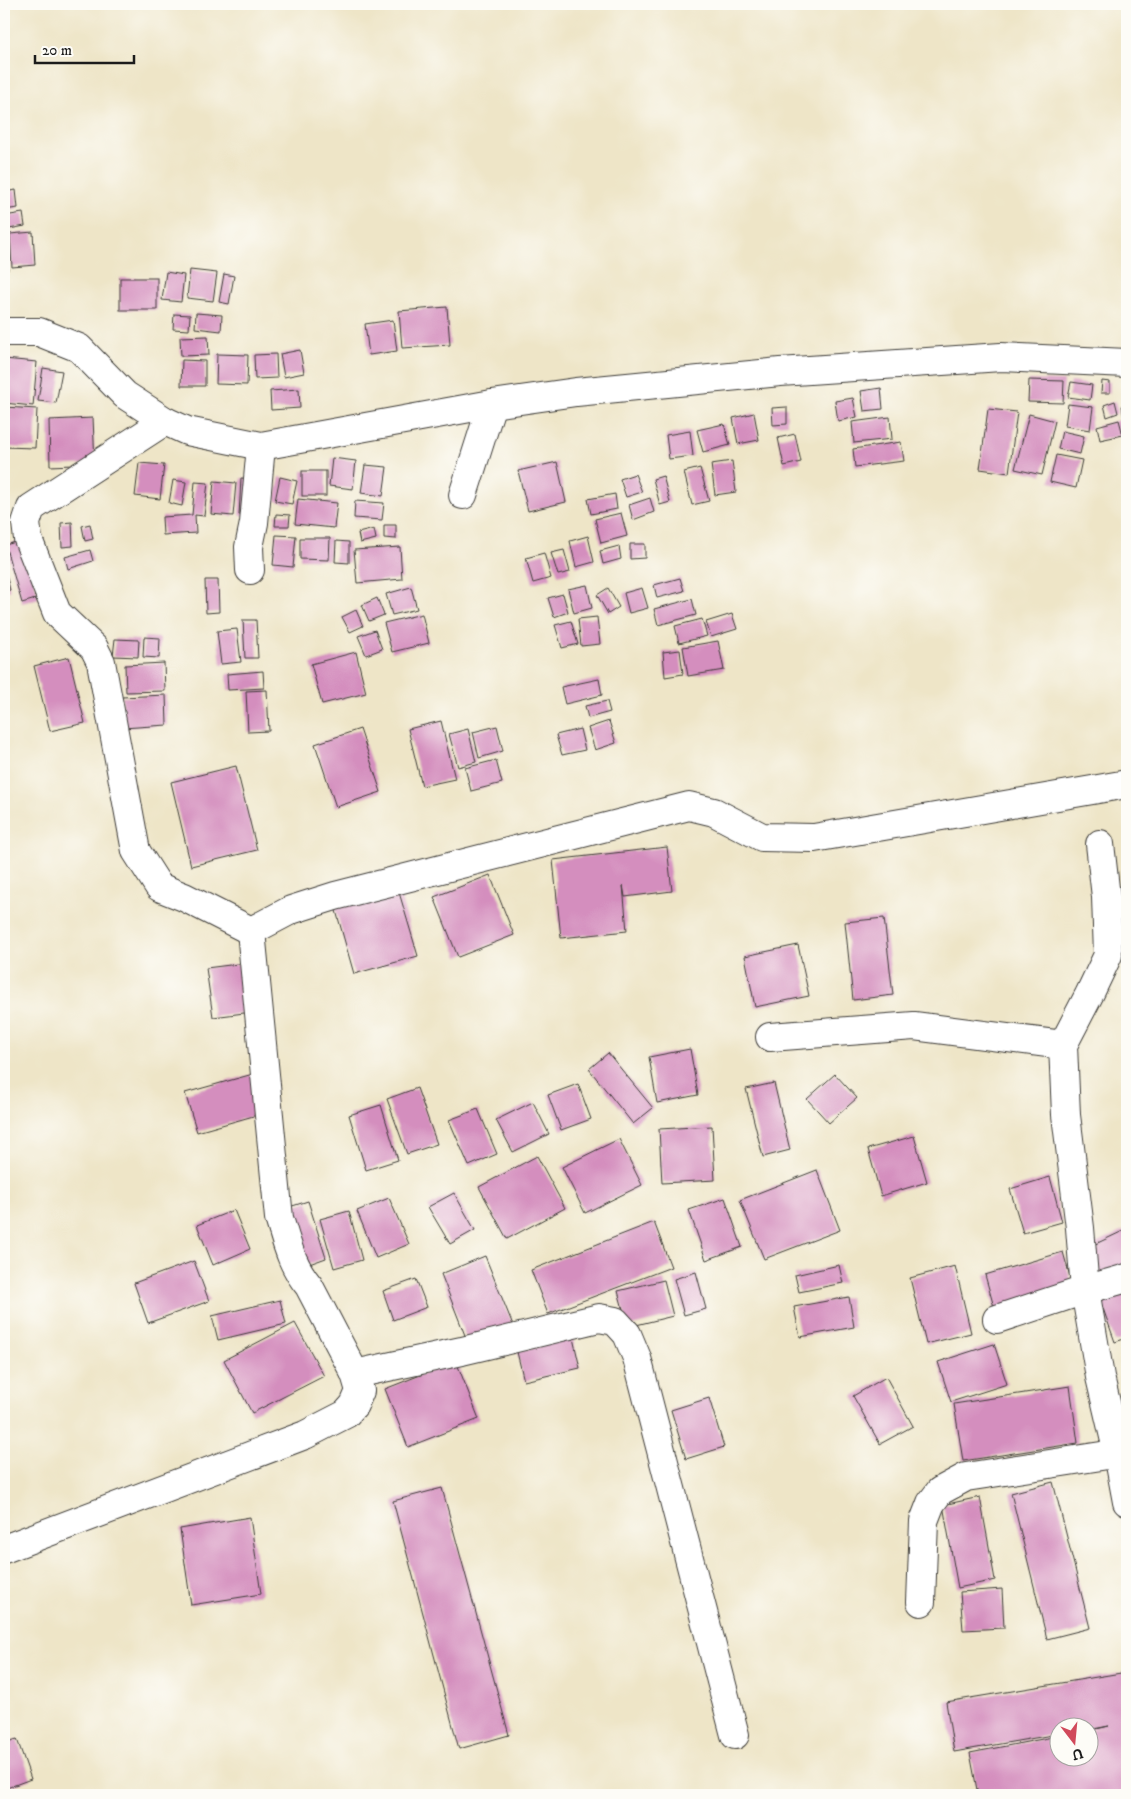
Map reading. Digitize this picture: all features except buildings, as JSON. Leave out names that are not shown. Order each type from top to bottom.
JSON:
[{"type":"street","points":[[4,332],[39,332],[78,348],[126,395],[165,421],[187,431],[260,446],[492,404],[576,392],[780,372],[1001,357],[1127,363]]},
{"type":"street","points":[[463,494],[492,404]]},
{"type":"street","points":[[165,421],[31,508],[26,523],[28,539],[57,613],[94,648],[102,662],[136,851],[159,887],[184,897],[251,930]]},
{"type":"street","points":[[250,570],[249,548],[254,523],[260,446]]},
{"type":"street","points":[[251,930],[291,910],[336,896],[689,806],[714,812],[762,837],[814,838],[1127,784]]},
{"type":"street","points":[[1100,844],[1106,897],[1108,955],[1064,1045],[1066,1115],[1080,1228],[1085,1290],[1100,1377],[1123,1453],[1127,1502]]},
{"type":"street","points":[[4,1549],[305,1435],[346,1414],[354,1405],[360,1390],[355,1374],[310,1286],[299,1274],[293,1263],[279,1218],[251,930]]},
{"type":"street","points":[[770,1037],[914,1026],[1064,1045]]},
{"type":"street","points":[[997,1319],[1127,1278]]},
{"type":"street","points":[[355,1374],[462,1351],[598,1318],[615,1321],[627,1334],[637,1358],[735,1735]]},
{"type":"street","points":[[922,1602],[924,1521],[930,1503],[940,1492],[966,1477],[1123,1453]]}]
